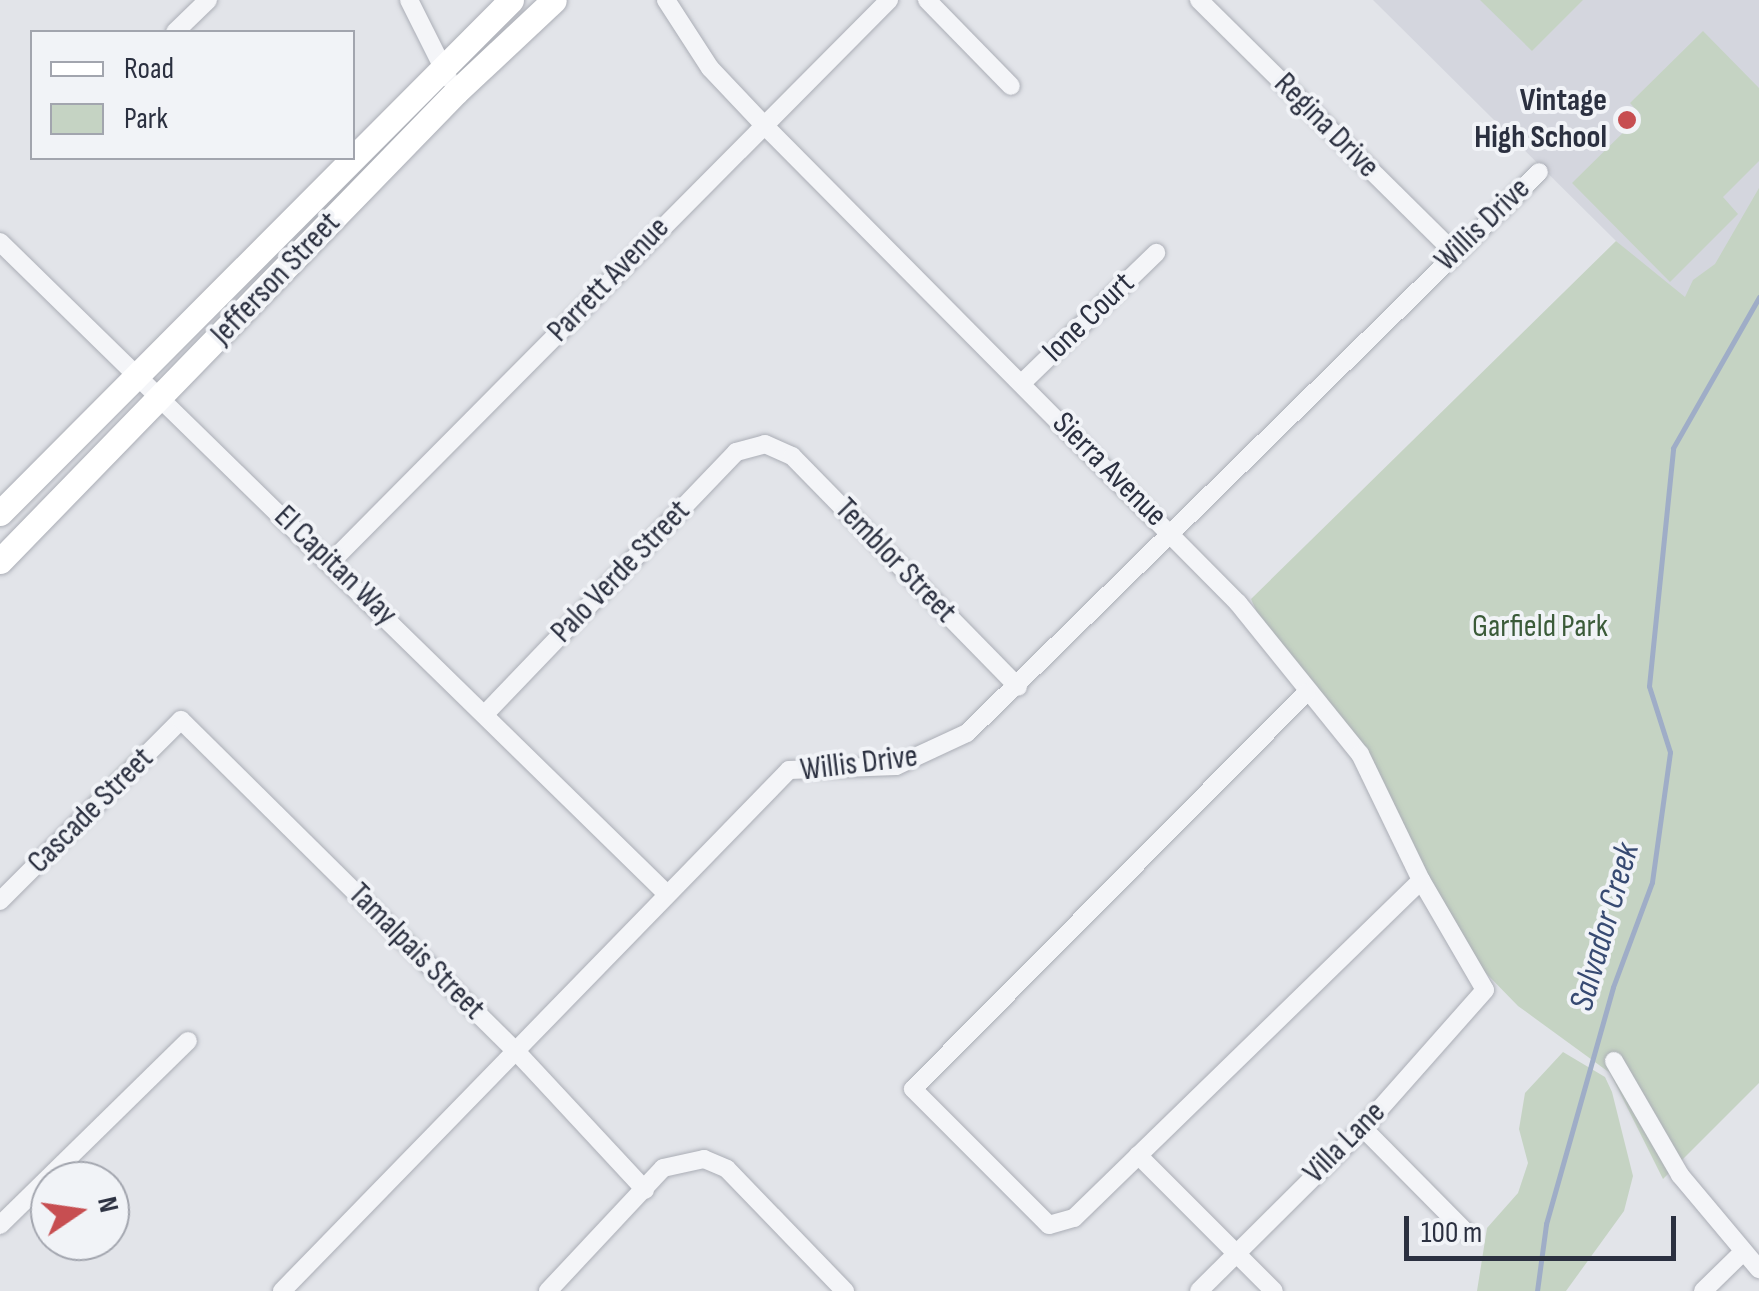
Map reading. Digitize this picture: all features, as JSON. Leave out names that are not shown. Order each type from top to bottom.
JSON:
[{"type":"main road","name":"Jefferson Street","points":[[355,152],[441,64],[512,0]]},
{"type":"main road","name":"Jefferson Street","points":[[0,561],[163,398],[456,92],[554,0]]},
{"type":"main road","name":"Jefferson Street","points":[[0,513],[347,160]]},
{"type":"street","points":[[177,30],[208,0]]},
{"type":"street","points":[[409,0],[456,92]]},
{"type":"street","name":"Sierra Avenue","points":[[666,0],[710,68],[762,124],[1238,603],[1306,693],[1360,754],[1421,880],[1485,990]]},
{"type":"street","name":"Parrett Avenue","points":[[331,562],[762,124],[890,0]]},
{"type":"street","points":[[927,0],[1011,86]]},
{"type":"street","name":"Regina Drive","points":[[1198,0],[1454,252]]},
{"type":"street","name":"Willis Drive","points":[[282,1291],[789,770],[921,760],[967,734],[1174,535],[1454,252],[1539,172]]},
{"type":"street","name":"El Capitan Way","points":[[0,242],[666,894]]},
{"type":"street","name":"Ione Court","points":[[1022,383],[1156,254]]},
{"type":"street","name":"Temblor Street","points":[[766,444],[792,456],[1018,687]]},
{"type":"street","name":"Palo Verde Street","points":[[486,714],[736,452],[766,444]]},
{"type":"street","points":[[1306,693],[913,1089],[1049,1226],[1074,1218],[1421,880]]},
{"type":"street","name":"Cascade Street","points":[[0,901],[181,720]]},
{"type":"street","name":"Tamalpais Street","points":[[181,720],[515,1050],[645,1190]]},
{"type":"street","name":"Villa Lane","points":[[1199,1291],[1363,1128],[1485,990]]},
{"type":"street","points":[[0,1225],[188,1041]]},
{"type":"street","points":[[1614,1061],[1680,1175],[1759,1269]]},
{"type":"street","points":[[1363,1128],[1466,1232]]},
{"type":"street","points":[[1138,1155],[1274,1291]]},
{"type":"street","points":[[548,1291],[663,1168],[704,1159],[727,1169],[845,1291]]},
{"type":"street","points":[[1703,1291],[1742,1253]]},
{"type":"shaded area","name":"Vintage High School","points":[[1373,0],[1759,0],[1759,366],[1616,241]]},
{"type":"green space","points":[[1480,0],[1583,0],[1532,51]]},
{"type":"green space","points":[[1703,31],[1759,88],[1759,161],[1723,197],[1738,214],[1670,282],[1572,183],[1641,115],[1630,103]]},
{"type":"green space","name":"Garfield Park","points":[[1759,188],[1759,1083],[1663,1179],[1610,1073],[1518,1006],[1479,966],[1401,826],[1272,646],[1251,599],[1616,241],[1685,297],[1693,280],[1715,264]]},
{"type":"green space","points":[[1563,1052],[1605,1077],[1612,1092],[1633,1176],[1624,1211],[1566,1291],[1477,1291],[1487,1228],[1518,1193],[1528,1163],[1519,1129],[1525,1093]]},
{"type":"waterway","name":"Salvador Creek","points":[[1537,1291],[1546,1224],[1613,987],[1652,882],[1670,752],[1649,686],[1673,448],[1759,297]]},
{"type":"place","name":"Vintage High School","points":[[1627,120]]}]
